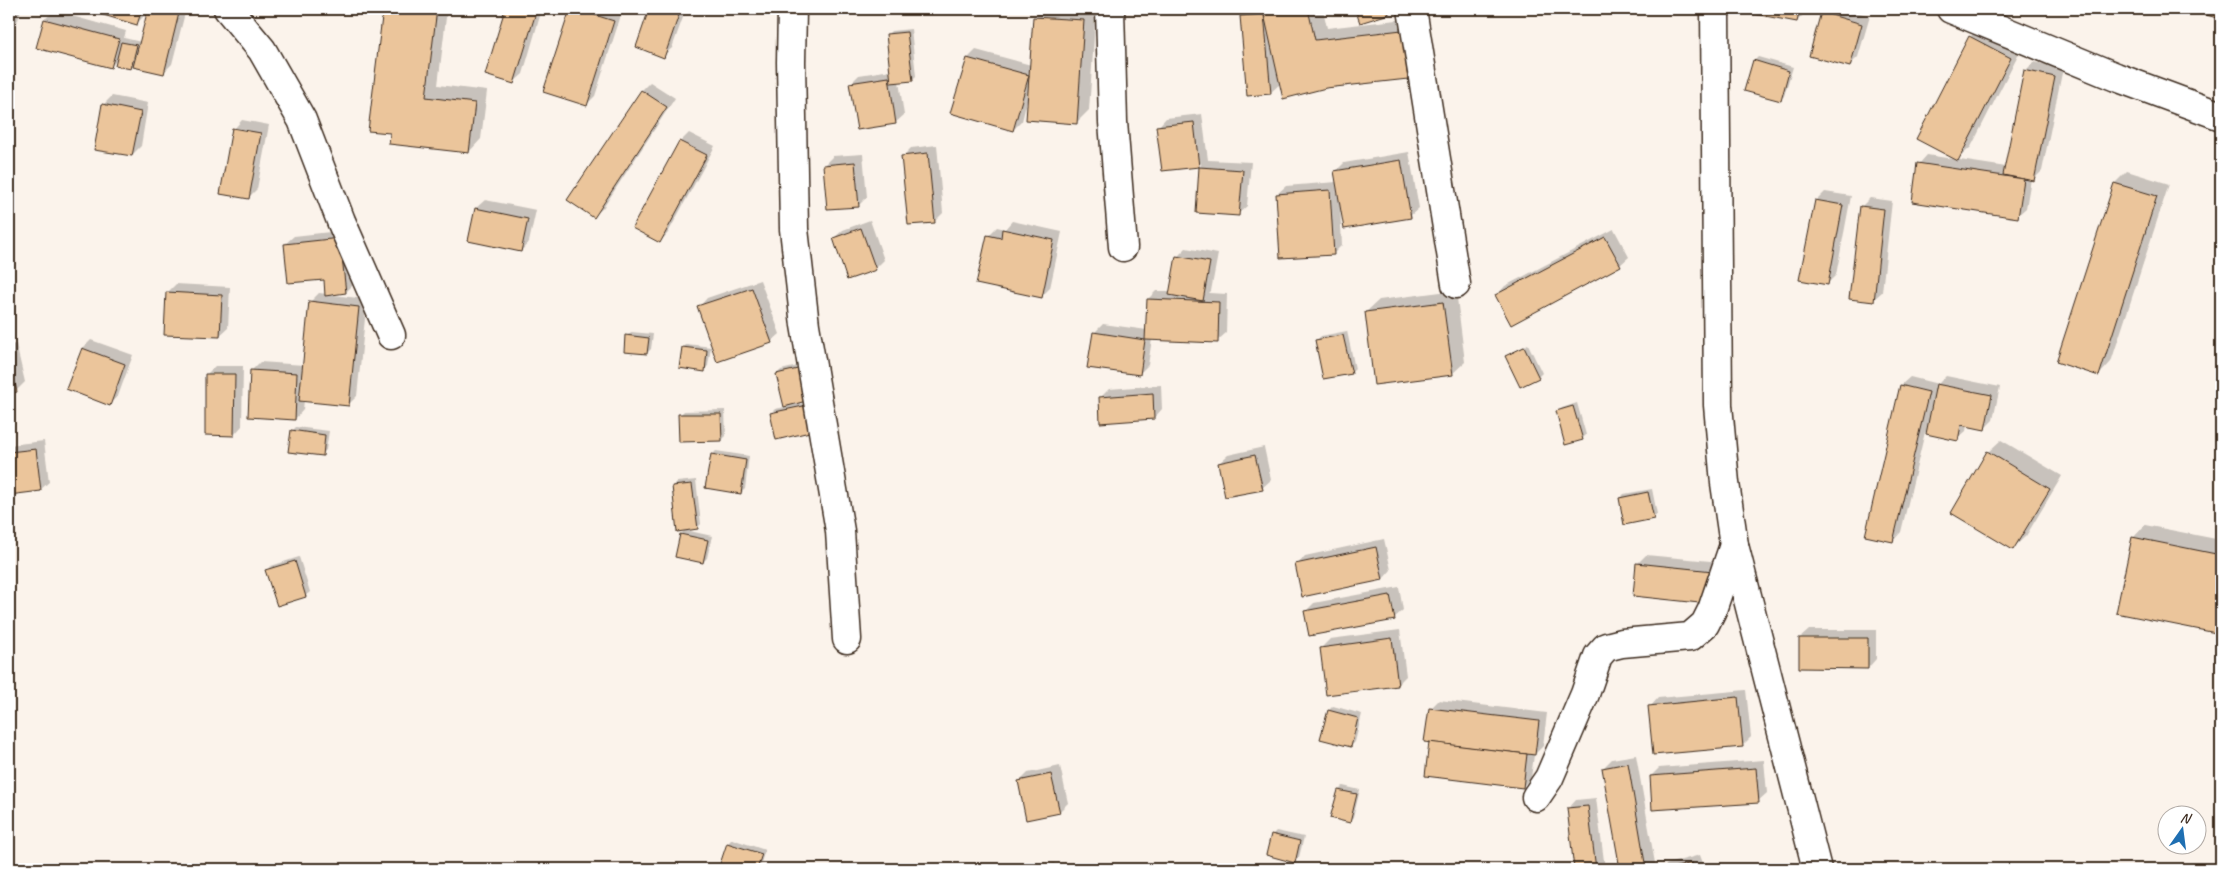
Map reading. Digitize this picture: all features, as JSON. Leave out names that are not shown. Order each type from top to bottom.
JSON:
[{"type":"street","points":[[228,9],[262,50],[302,120],[341,221],[391,335]]},
{"type":"street","points":[[792,9],[790,62],[794,229],[805,325],[840,531],[847,639]]},
{"type":"street","points":[[1110,9],[1113,122],[1123,247]]},
{"type":"street","points":[[1412,9],[1456,284]]},
{"type":"street","points":[[1715,9],[1718,405],[1734,545],[1817,869]]},
{"type":"street","points":[[1951,9],[2116,77],[2221,116]]},
{"type":"street","points":[[1536,797],[1552,770],[1585,694],[1598,656],[1606,647],[1622,643],[1690,637],[1705,624],[1712,610],[1734,545]]},
{"type":"building","points":[[9,9],[16,9],[10,31],[9,30]]},
{"type":"building","points":[[83,9],[142,9],[137,25]]},
{"type":"building","points":[[148,9],[180,9],[164,74],[133,67]]},
{"type":"building","points":[[383,9],[437,9],[426,97],[475,103],[469,153],[389,144],[390,133],[368,131]]},
{"type":"building","points":[[505,9],[537,9],[514,84],[485,75]]},
{"type":"building","points":[[570,9],[576,9],[614,21],[587,106],[543,92]]},
{"type":"building","points":[[649,9],[681,9],[664,58],[636,47]]},
{"type":"building","points":[[1289,9],[1308,9],[1315,40],[1402,30],[1408,79],[1326,88],[1283,99],[1264,14]]},
{"type":"building","points":[[1355,9],[1388,9],[1389,14],[1360,23]]},
{"type":"building","points":[[1749,9],[1800,9],[1797,22],[1749,13]]},
{"type":"building","points":[[2185,9],[2220,9],[2217,18]]},
{"type":"building","points":[[1821,12],[1862,24],[1850,67],[1809,56]]},
{"type":"building","points":[[1264,14],[1271,94],[1247,96],[1240,16]]},
{"type":"building","points":[[1033,17],[1084,20],[1077,124],[1026,120]]},
{"type":"building","points":[[44,19],[119,39],[111,68],[36,48]]},
{"type":"building","points":[[907,32],[913,81],[891,83],[886,34]]},
{"type":"building","points":[[1969,36],[2011,58],[1958,161],[1916,139]]},
{"type":"building","points":[[121,42],[137,45],[131,69],[115,66]]},
{"type":"building","points":[[967,58],[1029,75],[1013,131],[950,113]]},
{"type":"building","points":[[1753,60],[1789,71],[1781,101],[1744,91]]},
{"type":"building","points":[[2024,70],[2055,77],[2034,181],[2003,175]]},
{"type":"building","points":[[889,77],[896,124],[857,130],[849,83]]},
{"type":"building","points":[[641,90],[667,107],[594,218],[567,200]]},
{"type":"building","points":[[102,104],[141,112],[132,156],[94,150]]},
{"type":"building","points":[[1194,122],[1199,167],[1162,171],[1156,126]]},
{"type":"building","points":[[232,128],[261,133],[249,199],[220,194]]},
{"type":"building","points":[[679,141],[707,155],[660,243],[632,228]]},
{"type":"building","points":[[928,153],[935,223],[908,225],[901,156]]},
{"type":"building","points":[[1401,160],[1411,218],[1344,229],[1334,171]]},
{"type":"building","points":[[855,162],[859,207],[827,209],[823,165]]},
{"type":"building","points":[[1917,163],[2024,179],[2018,218],[1912,202]]},
{"type":"building","points":[[1199,167],[1243,170],[1239,216],[1196,213]]},
{"type":"building","points":[[2114,183],[2157,196],[2099,376],[2056,362]]},
{"type":"building","points":[[1330,190],[1334,255],[1280,258],[1276,194]]},
{"type":"building","points":[[1815,200],[1843,205],[1828,285],[1799,280]]},
{"type":"building","points":[[1860,206],[1884,209],[1874,302],[1849,299]]},
{"type":"building","points":[[475,208],[528,219],[521,252],[468,241]]},
{"type":"building","points":[[861,228],[876,270],[847,280],[833,238]]},
{"type":"building","points":[[1002,229],[1054,240],[1042,298],[976,284],[987,235],[1001,238]]},
{"type":"building","points":[[1605,237],[1621,266],[1511,325],[1495,295]]},
{"type":"building","points":[[340,238],[346,293],[325,296],[324,280],[288,283],[284,244]]},
{"type":"building","points":[[1176,256],[1210,262],[1203,301],[1169,295]]},
{"type":"building","points":[[752,288],[772,343],[717,362],[697,306]]},
{"type":"building","points":[[166,292],[222,295],[220,337],[164,335]]},
{"type":"building","points":[[1147,299],[1219,302],[1218,343],[1145,340]]},
{"type":"building","points":[[309,301],[359,307],[349,406],[299,401]]},
{"type":"building","points":[[1443,302],[1453,375],[1374,385],[1365,312]]},
{"type":"building","points":[[1093,332],[1145,340],[1140,375],[1087,368]]},
{"type":"building","points":[[625,335],[649,338],[647,354],[624,352]]},
{"type":"building","points":[[1343,335],[1352,374],[1323,379],[1315,340]]},
{"type":"building","points":[[682,347],[707,350],[705,372],[679,368]]},
{"type":"building","points":[[1524,347],[1539,378],[1520,387],[1505,356]]},
{"type":"building","points":[[82,348],[125,364],[110,406],[66,389]]},
{"type":"building","points":[[9,357],[17,392],[9,394]]},
{"type":"building","points":[[802,368],[810,400],[784,407],[776,374]]},
{"type":"building","points":[[250,370],[297,373],[295,420],[248,417]]},
{"type":"building","points":[[205,374],[235,374],[234,436],[205,435]]},
{"type":"building","points":[[1936,384],[1992,395],[1985,430],[1961,425],[1958,441],[1926,434]]},
{"type":"building","points":[[1900,385],[1929,392],[1893,542],[1865,536]]},
{"type":"building","points":[[1153,393],[1154,419],[1100,423],[1099,397]]},
{"type":"building","points":[[808,405],[814,431],[776,440],[770,413]]},
{"type":"building","points":[[1573,406],[1583,440],[1565,445],[1556,411]]},
{"type":"building","points":[[678,414],[721,414],[722,441],[679,442]]},
{"type":"building","points":[[291,430],[325,435],[323,456],[288,452]]},
{"type":"building","points":[[36,449],[41,491],[9,495],[9,452]]},
{"type":"building","points":[[1987,451],[2050,489],[2013,550],[1951,513]]},
{"type":"building","points":[[711,454],[746,460],[741,494],[705,488]]},
{"type":"building","points":[[1255,455],[1263,490],[1225,497],[1218,463]]},
{"type":"building","points":[[692,484],[698,529],[677,532],[672,486]]},
{"type":"building","points":[[1648,492],[1654,519],[1624,525],[1619,498]]},
{"type":"building","points":[[680,534],[708,540],[703,563],[675,557]]},
{"type":"building","points":[[2132,537],[2221,555],[2221,634],[2116,613]]},
{"type":"building","points":[[1376,547],[1383,580],[1302,597],[1295,564]]},
{"type":"building","points":[[295,561],[306,597],[277,606],[265,570]]},
{"type":"building","points":[[1636,563],[1713,571],[1709,604],[1633,596]]},
{"type":"building","points":[[1390,595],[1395,620],[1309,636],[1304,611]]},
{"type":"building","points":[[1392,638],[1398,686],[1326,695],[1320,648]]},
{"type":"building","points":[[1799,638],[1868,638],[1868,669],[1799,668]]},
{"type":"building","points":[[1738,697],[1743,747],[1653,755],[1648,706]]},
{"type":"building","points":[[1429,708],[1539,721],[1535,755],[1424,742]]},
{"type":"building","points":[[1328,710],[1358,718],[1351,747],[1320,739]]},
{"type":"building","points":[[1429,742],[1527,754],[1523,788],[1425,776]]},
{"type":"building","points":[[1628,763],[1646,869],[1620,869],[1602,768]]},
{"type":"building","points":[[1756,768],[1759,803],[1652,810],[1650,776]]},
{"type":"building","points":[[1051,774],[1060,813],[1026,820],[1018,781]]},
{"type":"building","points":[[1338,790],[1357,794],[1350,823],[1330,818]]},
{"type":"building","points":[[1588,806],[1596,869],[1574,869],[1567,808]]},
{"type":"building","points":[[1271,834],[1300,841],[1295,863],[1266,855]]},
{"type":"building","points":[[727,843],[762,854],[757,869],[725,869],[719,867]]},
{"type":"building","points":[[1692,863],[1694,869],[1669,869]]}]
